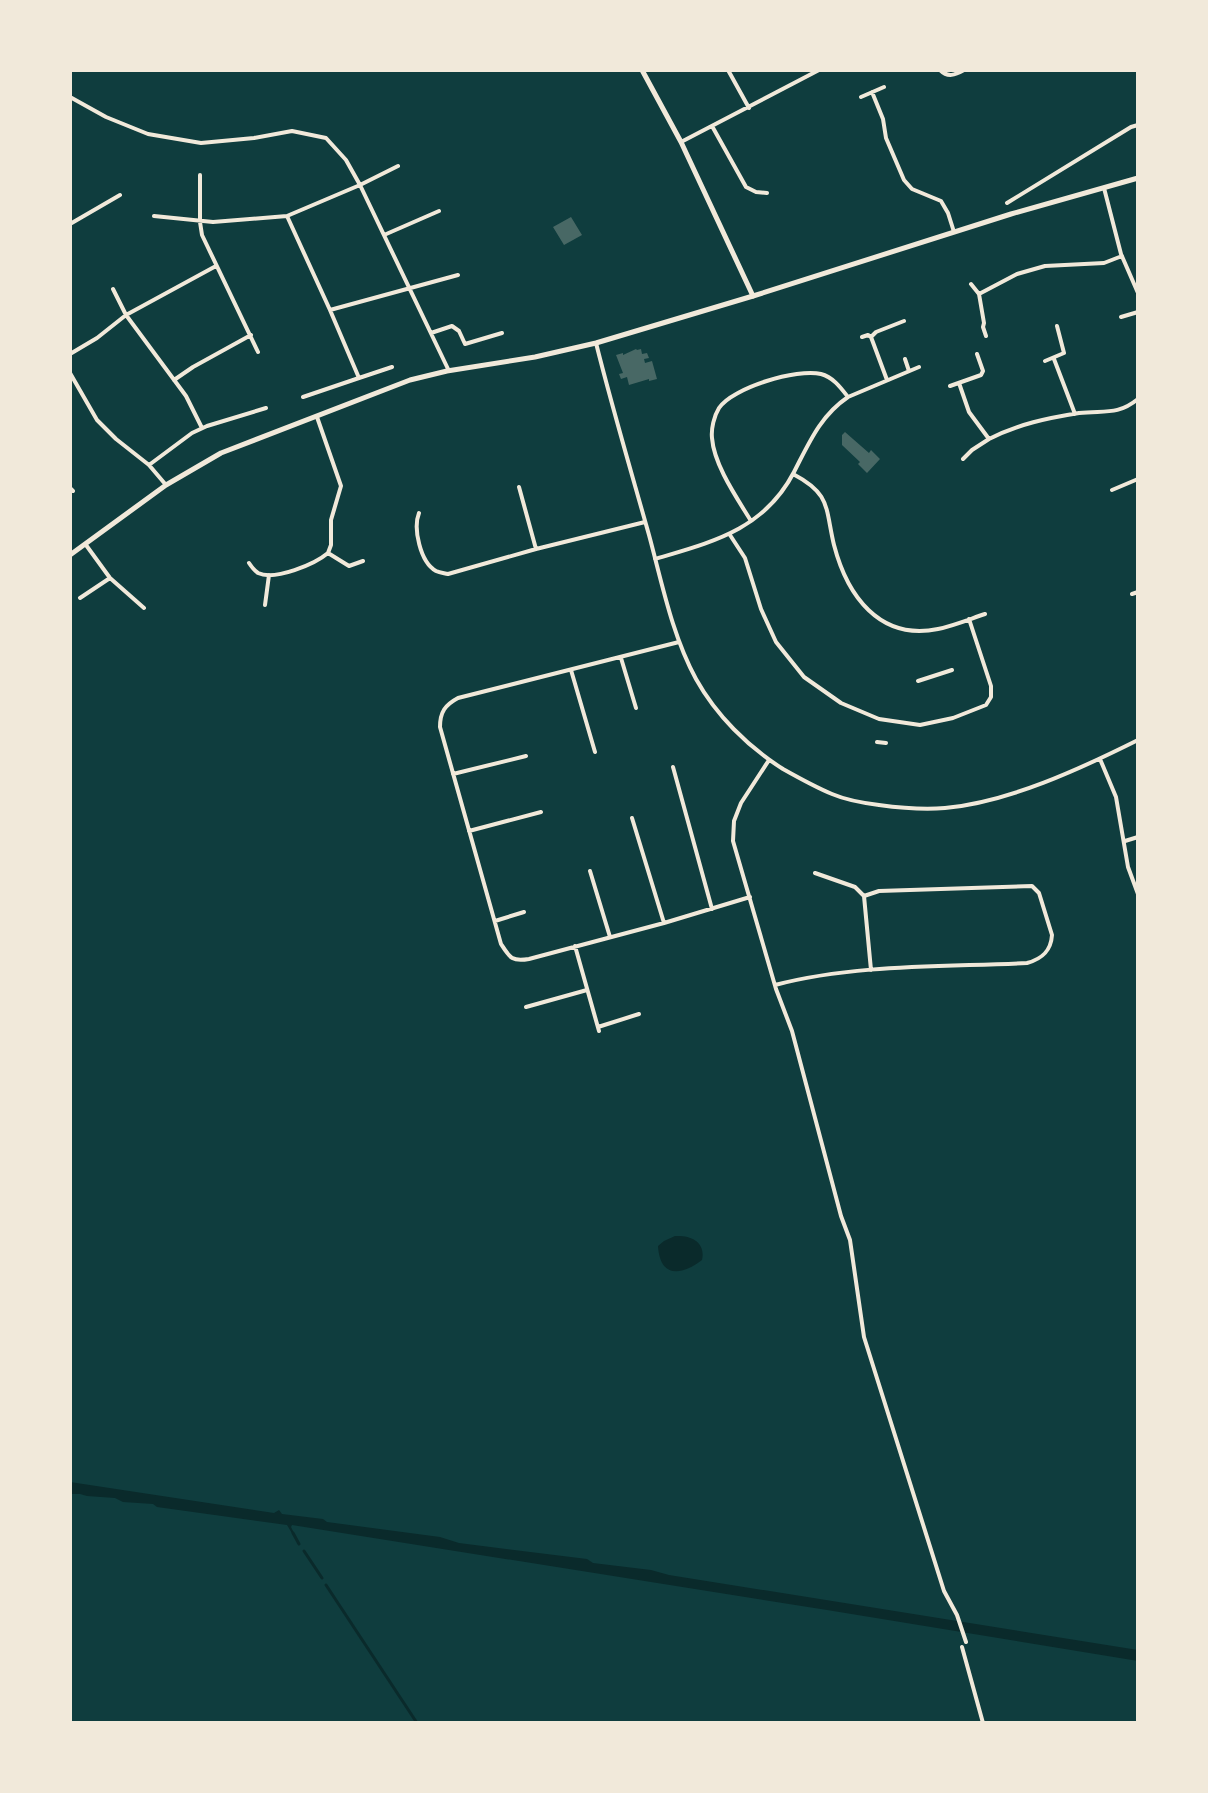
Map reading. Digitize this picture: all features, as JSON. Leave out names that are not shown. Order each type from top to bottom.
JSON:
[{"type":"main road","points":[[642,70],[681,142],[753,296]]},
{"type":"main road","points":[[70,555],[166,485],[221,453],[410,380],[596,343],[1138,178]]},
{"type":"street","points":[[728,70],[749,108]]},
{"type":"street","points":[[681,142],[819,70]]},
{"type":"street","points":[[940,70],[944,74],[955,75],[964,70]]},
{"type":"street","points":[[861,97],[884,87]]},
{"type":"street","points":[[872,92],[883,119],[886,138],[904,180],[912,189],[941,201],[954,232]]},
{"type":"street","points":[[70,97],[106,117],[148,134],[201,143],[292,131],[326,138],[346,160],[360,185],[449,371]]},
{"type":"street","points":[[1007,203],[1138,125]]},
{"type":"street","points":[[712,126],[746,187],[767,193]]},
{"type":"street","points":[[154,216],[200,222],[287,216],[398,166]]},
{"type":"street","points":[[200,175],[202,235],[258,352]]},
{"type":"street","points":[[1104,188],[1122,256],[1138,293]]},
{"type":"street","points":[[70,224],[120,195]]},
{"type":"street","points":[[384,235],[439,211]]},
{"type":"street","points":[[287,216],[359,378]]},
{"type":"street","points":[[979,294],[1017,274],[1045,266],[1104,263],[1122,256]]},
{"type":"street","points":[[70,354],[126,315],[216,266]]},
{"type":"street","points":[[330,310],[458,275]]},
{"type":"street","points":[[971,284],[979,294],[986,336]]},
{"type":"street","points":[[113,289],[126,315],[186,396],[202,428]]},
{"type":"street","points":[[1121,317],[1138,312]]},
{"type":"street","points":[[871,337],[904,321]]},
{"type":"street","points":[[431,333],[452,326],[459,331],[465,344],[502,333]]},
{"type":"street","points":[[1045,361],[1064,353],[1057,326]]},
{"type":"street","points":[[174,380],[251,335]]},
{"type":"street","points":[[862,337],[871,337]]},
{"type":"street","points":[[871,337],[887,380]]},
{"type":"street","points":[[596,343],[679,642],[697,680],[724,718],[769,760],[834,795],[912,809],[944,808],[982,802],[1018,791],[1100,759],[1138,740]]},
{"type":"street","points":[[950,386],[981,375],[983,371],[977,354]]},
{"type":"street","points":[[905,359],[909,371]]},
{"type":"street","points":[[1054,359],[1075,414]]},
{"type":"street","points":[[303,397],[392,367]]},
{"type":"street","points":[[655,559],[730,535],[751,521],[773,503],[793,474],[817,428],[839,403],[919,367]]},
{"type":"street","points":[[70,373],[97,420],[149,465],[166,485]]},
{"type":"street","points":[[751,521],[722,470],[714,449],[712,425],[720,406],[746,389],[780,375],[821,374],[835,381],[848,397]]},
{"type":"street","points":[[959,383],[969,412],[989,439]]},
{"type":"street","points":[[963,459],[989,439],[1026,423],[1075,414],[1119,411],[1138,399]]},
{"type":"street","points":[[149,465],[202,428],[266,408]]},
{"type":"street","points":[[249,563],[256,572],[269,575],[300,569],[328,553],[331,520],[341,486],[317,417]]},
{"type":"street","points":[[793,474],[820,493],[826,504],[835,549],[847,581],[857,599],[871,612],[894,626],[919,630],[937,629],[985,614]]},
{"type":"street","points":[[1112,490],[1138,479]]},
{"type":"street","points":[[519,487],[536,549]]},
{"type":"street","points":[[419,513],[415,523],[423,557],[435,571],[448,574],[645,522]]},
{"type":"street","points":[[730,535],[745,558],[761,609],[776,642],[804,677],[841,703],[879,719],[920,725],[953,718],[986,705],[991,697],[991,686],[969,619]]},
{"type":"street","points":[[86,545],[110,578],[144,608]]},
{"type":"street","points":[[328,553],[349,566],[363,561]]},
{"type":"street","points":[[265,605],[269,575]]},
{"type":"street","points":[[80,598],[110,578]]},
{"type":"street","points":[[87,595],[90,601]]},
{"type":"street","points":[[132,610],[138,602]]},
{"type":"street","points":[[679,642],[458,698],[446,705],[440,727],[453,774],[501,944],[510,957],[519,961],[750,897]]},
{"type":"street","points":[[621,658],[636,708]]},
{"type":"street","points":[[571,670],[595,752]]},
{"type":"street","points":[[918,681],[952,670]]},
{"type":"street","points":[[877,742],[886,743]]},
{"type":"street","points":[[453,774],[526,756]]},
{"type":"street","points":[[1100,759],[1116,797],[1128,867],[1138,894]]},
{"type":"street","points":[[769,760],[741,803],[734,821],[733,841],[781,1005],[792,1031],[850,1240],[864,1337],[944,1591],[957,1615],[983,1723]]},
{"type":"street","points":[[673,767],[712,909]]},
{"type":"street","points":[[469,831],[541,812]]},
{"type":"street","points":[[632,818],[664,923]]},
{"type":"street","points":[[1124,842],[1138,837]]},
{"type":"street","points":[[590,871],[610,937]]},
{"type":"street","points":[[815,873],[855,887],[864,896],[871,970]]},
{"type":"street","points":[[819,884],[822,876]]},
{"type":"street","points":[[775,985],[805,977],[871,970],[1027,963],[1042,957],[1051,946],[1052,935],[1039,893],[1032,886],[879,891],[864,896]]},
{"type":"street","points":[[495,921],[524,912]]},
{"type":"street","points":[[575,946],[598,1029],[639,1014]]},
{"type":"street","points":[[526,1007],[587,990]]},
{"type":"water","points":[[675,1236],[696,1241],[702,1249],[702,1260],[687,1269],[667,1269],[658,1246]]},
{"type":"water","points":[[70,1482],[274,1513],[279,1510],[282,1514],[327,1522],[587,1559],[593,1563],[1138,1650],[1138,1661],[292,1525],[293,1535],[287,1525],[123,1502],[115,1498],[70,1494]]},
{"type":"building","points":[[571,217],[582,235],[564,245],[553,227]]},
{"type":"building","points":[[641,349],[642,354],[647,353],[649,358],[644,359],[645,363],[652,361],[657,379],[629,385],[627,377],[621,379],[619,374],[623,373],[616,355]]},
{"type":"building","points":[[845,432],[880,459],[867,473],[842,445]]},
{"type":"waterway","points":[[293,1533],[299,1544]]},
{"type":"waterway","points":[[304,1551],[322,1578]]},
{"type":"waterway","points":[[326,1585],[417,1723]]}]
